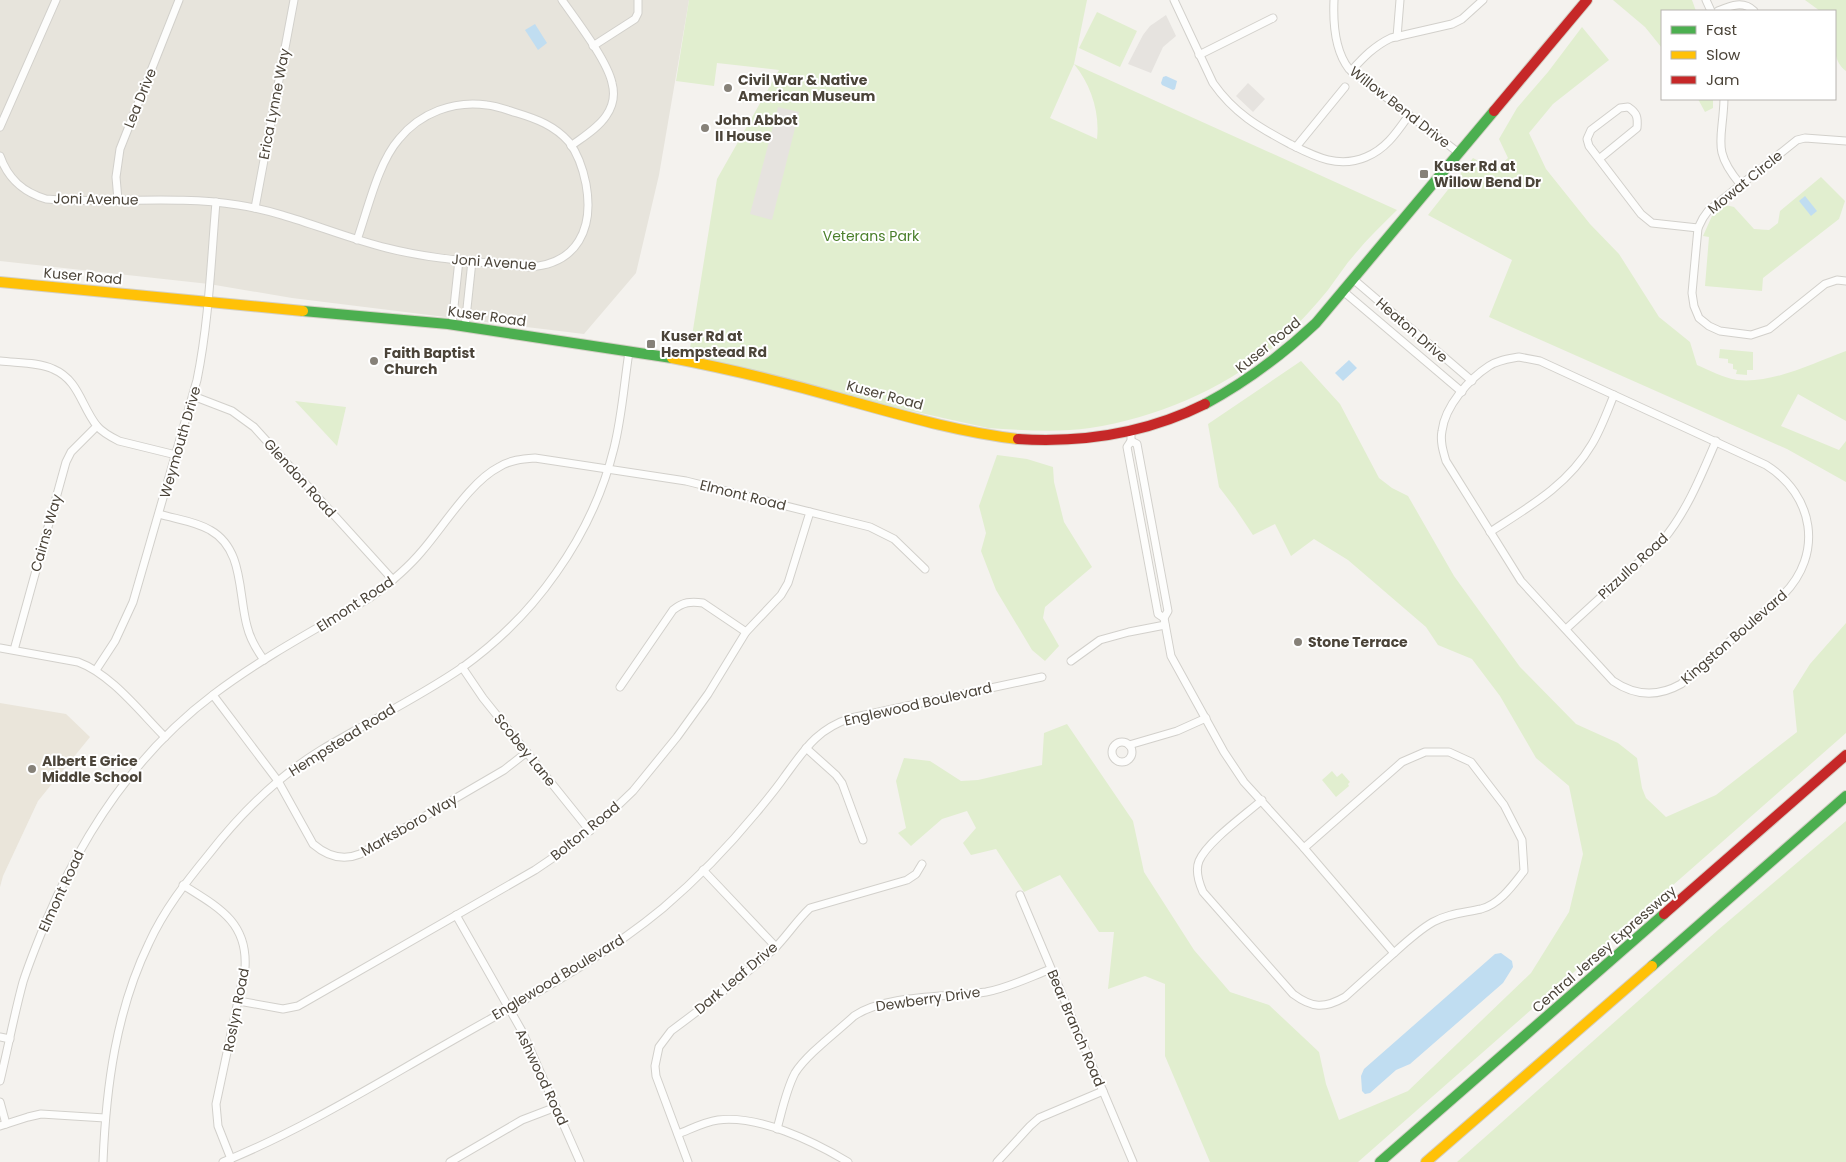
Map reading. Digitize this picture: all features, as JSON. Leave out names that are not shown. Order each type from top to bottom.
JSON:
[{"type":"main road","name":"Kuser Road","points":[[0,282],[208,300],[452,325],[708,364],[918,419],[1006,438],[1066,440],[1130,436],[1202,406],[1247,381],[1294,344],[1316,323],[1587,0]]},
{"type":"main road","name":"Central Jersey Expressway","points":[[1380,1162],[1846,755]]},
{"type":"main road","points":[[1426,1162],[1846,796]]},
{"type":"street","points":[[0,127],[56,0]]},
{"type":"street","name":"Lea Drive","points":[[118,200],[116,177],[120,149],[179,0]]},
{"type":"street","name":"Erica Lynne Way","points":[[255,208],[294,0]]},
{"type":"street","points":[[562,0],[593,46],[612,82],[613,99],[607,115],[571,146]]},
{"type":"street","points":[[593,46],[635,19],[638,13],[638,0]]},
{"type":"street","points":[[1174,0],[1199,55],[1221,95],[1258,127],[1318,158],[1347,162],[1365,158],[1385,146],[1409,115]]},
{"type":"street","name":"Willow Bend Drive","points":[[1334,0],[1336,33],[1341,55],[1351,71],[1459,153]]},
{"type":"street","points":[[1397,37],[1400,0]]},
{"type":"street","points":[[1351,71],[1381,43],[1397,37],[1452,24],[1462,19],[1483,0]]},
{"type":"street","points":[[1721,10],[1740,4],[1746,5],[1753,10]]},
{"type":"street","points":[[1199,55],[1273,18]]},
{"type":"street","points":[[1296,146],[1345,87]]},
{"type":"street","points":[[1724,100],[1724,121],[1720,141],[1722,157],[1729,171],[1740,184]]},
{"type":"street","name":"Joni Avenue","points":[[0,156],[3,166],[13,180],[24,190],[36,196],[57,200],[216,202],[255,208],[357,240],[417,254],[472,262],[529,267],[540,266],[560,259],[577,244],[587,223],[588,197],[581,164],[571,146],[560,133],[544,122],[490,105],[460,104],[432,113],[410,128],[391,150],[381,172],[357,240]]},
{"type":"street","points":[[1599,159],[1637,128],[1638,119],[1635,112],[1628,107],[1620,108],[1591,130],[1587,139],[1589,146],[1599,159],[1642,214],[1652,222],[1698,228]]},
{"type":"street","name":"Mowat Circle","points":[[1846,142],[1805,138],[1797,140],[1708,211],[1698,228],[1692,293],[1694,306],[1699,318],[1709,326],[1720,331],[1752,335],[1769,329],[1825,284],[1837,280],[1846,281]]},
{"type":"street","name":"Weymouth Drive","points":[[96,670],[115,641],[131,609],[193,396],[202,357],[216,202]]},
{"type":"street","points":[[452,325],[459,260]]},
{"type":"street","points":[[464,327],[472,262]]},
{"type":"street","name":"Heaton Drive","points":[[1353,279],[1472,381]]},
{"type":"street","name":"Heaton Drive","points":[[1343,291],[1462,392]]},
{"type":"street","name":"Hempstead Road","points":[[103,1162],[105,1118],[114,1052],[136,972],[149,941],[183,885],[245,811],[278,781],[320,751],[442,681],[502,635],[522,616],[557,573],[586,525],[596,503],[608,469],[619,422],[629,352]]},
{"type":"street","name":"Kingston Boulevard","points":[[1519,357],[1530,358],[1777,471],[1790,484],[1800,500],[1807,520],[1808,544],[1802,568],[1787,591],[1681,684],[1663,692],[1642,693],[1613,681],[1521,581],[1449,467],[1443,452],[1442,430],[1444,420],[1462,392],[1472,381],[1488,366],[1498,362],[1519,357]]},
{"type":"street","points":[[0,361],[43,366],[63,374],[78,390],[97,426],[110,437],[176,455]]},
{"type":"street","points":[[1490,532],[1541,499],[1569,475],[1591,445],[1614,395]]},
{"type":"street","name":"Glendon Road","points":[[193,396],[232,411],[254,427],[393,580]]},
{"type":"street","name":"Cairns Way","points":[[14,650],[66,462],[75,448],[97,426]]},
{"type":"street","points":[[1130,436],[1137,444],[1168,611],[1164,622]]},
{"type":"street","points":[[1130,436],[1127,447],[1158,614],[1164,622],[1172,656],[1224,752],[1244,782],[1262,800],[1394,953]]},
{"type":"street","name":"Pizzullo Road","points":[[1566,629],[1663,540],[1673,528],[1688,502],[1716,442]]},
{"type":"street","name":"Elmont Road","points":[[0,1081],[33,952],[77,853],[111,800],[128,779],[165,737],[213,695],[264,660],[371,597],[393,580],[423,550],[481,480],[498,467],[522,459],[535,458],[686,481],[870,527],[894,539],[925,569]]},
{"type":"street","name":"Bolton Road","points":[[239,1001],[283,1009],[298,1006],[535,870],[590,831],[633,791],[677,738],[708,694],[746,632],[782,595],[786,588],[810,512]]},
{"type":"street","points":[[159,514],[211,530],[226,544],[236,564],[250,637],[264,660]]},
{"type":"street","points":[[1143,531],[1153,529]]},
{"type":"street","points":[[620,687],[673,610],[679,605],[694,602],[702,603],[746,632]]},
{"type":"street","points":[[1071,661],[1100,640],[1164,622]]},
{"type":"street","points":[[0,648],[78,662],[96,670],[106,677],[165,737]]},
{"type":"street","name":"Scobey Lane","points":[[462,667],[483,698],[590,831]]},
{"type":"street","name":"Englewood Boulevard","points":[[223,1162],[301,1126],[611,947],[664,907],[703,870],[756,813],[806,748],[826,729],[851,718],[1042,677]]},
{"type":"street","name":"Marksboro Way","points":[[213,695],[278,781],[313,844],[328,855],[346,857],[360,854],[504,770],[527,752]]},
{"type":"street","points":[[1129,745],[1177,731],[1206,718]]},
{"type":"street","points":[[806,748],[836,775],[842,783],[863,840]]},
{"type":"street","points":[[1262,800],[1207,848],[1198,862],[1198,873],[1203,892],[1293,994],[1305,1003],[1318,1006],[1336,1002],[1345,997],[1413,936],[1433,922],[1456,913],[1483,908],[1505,895],[1524,871],[1522,840],[1504,805],[1471,762],[1449,752],[1425,752],[1402,762],[1304,848]]},
{"type":"street","name":"Dark Leaf Drive","points":[[688,1162],[656,1076],[655,1066],[659,1047],[671,1031],[776,947],[800,917],[810,908],[907,880],[916,874],[922,864]]},
{"type":"street","points":[[703,870],[776,947]]},
{"type":"street","name":"Roslyn Road","points":[[183,885],[221,909],[230,917],[241,936],[246,959],[239,1001],[216,1104],[218,1126],[231,1159]]},
{"type":"street","name":"Bear Branch Road","points":[[1020,895],[1133,1162]]},
{"type":"street","name":"Ashwood Road","points":[[456,915],[522,1033],[580,1162]]},
{"type":"street","name":"Dewberry Drive","points":[[776,1129],[790,1083],[796,1072],[854,1016],[863,1010],[883,1003],[986,992],[1051,969]]},
{"type":"street","points":[[0,1037],[10,1039]]},
{"type":"street","points":[[997,1162],[1039,1118],[1103,1091]]},
{"type":"street","points":[[0,1102],[3,1125],[28,1116],[42,1114],[105,1118]]},
{"type":"street","points":[[450,1162],[522,1120],[556,1107]]},
{"type":"street","points":[[678,1134],[705,1123],[728,1119],[739,1120],[776,1129],[819,1146],[848,1162]]},
{"type":"shaded area","points":[[0,0],[689,0],[659,175],[636,273],[584,334],[292,298],[209,284],[0,261]]},
{"type":"shaded area","points":[[1166,15],[1176,36],[1163,47],[1151,73],[1128,64],[1143,35],[1150,26]]},
{"type":"shaded area","points":[[1248,83],[1265,99],[1253,112],[1236,96]]},
{"type":"shaded area","points":[[778,107],[799,112],[772,220],[750,214]]},
{"type":"shaded area","name":"Albert E Grice Middle School","points":[[0,703],[66,714],[90,737],[38,801],[3,876],[0,887]]},
{"type":"green space","name":"Veterans Park","points":[[689,0],[1087,0],[1074,64],[1397,210],[1360,248],[1323,296],[1287,335],[1244,369],[1196,396],[1144,416],[1090,428],[1039,431],[988,428],[688,361],[717,179],[779,70],[717,63],[714,86],[676,81]],"holes":[[[1074,64],[1090,90],[1096,109],[1097,139],[1050,118]]]},
{"type":"green space","points":[[1613,0],[1692,0],[1696,10],[1661,10],[1661,47],[1645,27]]},
{"type":"green space","points":[[1805,0],[1846,0],[1846,71],[1836,56],[1836,10],[1819,10]]},
{"type":"green space","points":[[1097,12],[1137,31],[1120,67],[1079,48]]},
{"type":"green space","points":[[1582,27],[1609,60],[1553,104],[1529,133],[1546,169],[1590,224],[1619,254],[1659,317],[1690,342],[1697,365],[1732,379],[1765,379],[1793,372],[1846,351],[1846,421],[1798,394],[1781,426],[1839,450],[1846,441],[1846,482],[1787,449],[1489,317],[1512,260],[1428,215],[1473,158],[1495,170],[1508,158],[1499,139],[1517,108],[1548,72]]},
{"type":"green space","points":[[1699,100],[1713,100],[1713,108],[1705,112]]},
{"type":"green space","points":[[1821,177],[1845,201],[1839,219],[1763,278],[1762,291],[1705,286],[1709,237],[1703,236],[1712,216],[1725,205],[1734,207],[1754,229],[1769,230],[1778,223],[1780,211]]},
{"type":"green space","points":[[1720,349],[1753,352],[1753,370],[1747,370],[1747,375],[1736,374],[1737,370],[1733,369],[1733,364],[1728,363],[1728,359],[1719,358]]},
{"type":"green space","points":[[1301,361],[1340,404],[1379,478],[1392,488],[1408,496],[1454,576],[1520,667],[1576,724],[1618,743],[1637,758],[1642,788],[1646,798],[1666,817],[1716,795],[1797,732],[1793,691],[1810,664],[1846,623],[1846,733],[1358,1162],[1210,1162],[1165,1056],[1165,984],[1145,976],[1108,989],[1114,932],[1099,932],[1060,875],[1024,892],[996,849],[971,855],[963,843],[976,828],[967,811],[942,819],[911,846],[898,833],[906,828],[896,781],[904,758],[930,761],[961,781],[978,780],[1042,765],[1044,733],[1067,724],[1133,821],[1144,872],[1194,950],[1230,992],[1269,1005],[1319,1052],[1326,1084],[1339,1120],[1408,1091],[1531,973],[1569,912],[1583,854],[1569,786],[1536,758],[1500,696],[1472,659],[1438,645],[1426,627],[1348,560],[1314,539],[1291,556],[1275,524],[1253,535],[1219,487],[1208,424]]},
{"type":"green space","points":[[295,401],[346,407],[337,446]]},
{"type":"green space","points":[[997,455],[1027,459],[1053,467],[1054,482],[1064,522],[1092,567],[1045,607],[1043,618],[1059,646],[1045,661],[1032,650],[996,590],[981,551],[986,533],[979,506]]},
{"type":"green space","points":[[1332,771],[1337,777],[1342,773],[1350,782],[1349,786],[1336,797],[1322,780]]},
{"type":"green space","points":[[1846,821],[1846,1162],[1457,1162],[1718,930]]},
{"type":"water","points":[[535,24],[547,43],[538,50],[525,30]]},
{"type":"water","points":[[1166,76],[1177,81],[1175,89],[1173,90],[1162,85],[1163,77]]},
{"type":"water","points":[[1805,196],[1817,211],[1811,216],[1799,201]]},
{"type":"water","points":[[1349,360],[1357,368],[1343,381],[1335,373]]},
{"type":"water","points":[[1501,953],[1512,961],[1513,967],[1503,983],[1410,1064],[1396,1070],[1370,1093],[1365,1094],[1362,1091],[1361,1076],[1364,1069],[1495,954]]},
{"type":"traffic: fast","points":[[1205,404],[1264,367],[1316,323],[1494,111]]},
{"type":"traffic: fast","points":[[303,311],[448,324],[672,358]]},
{"type":"traffic: fast","points":[[1652,966],[1846,796]]},
{"type":"traffic: fast","points":[[1380,1162],[1664,914]]},
{"type":"traffic: slow","points":[[0,282],[303,311]]},
{"type":"traffic: slow","points":[[672,358],[780,382],[908,417],[1018,439]]},
{"type":"traffic: slow","points":[[1426,1162],[1652,966]]},
{"type":"traffic: jam","points":[[1494,111],[1587,0]]},
{"type":"traffic: jam","points":[[1018,439],[1066,439],[1114,434],[1160,422],[1205,404]]},
{"type":"traffic: jam","points":[[1664,914],[1846,755]]},
{"type":"place","name":"Civil War & Native American Museum","points":[[728,88]]},
{"type":"place","name":"John Abbot II House","points":[[705,128]]},
{"type":"place","name":"Kuser Rd at Willow Bend Dr","points":[[1424,174]]},
{"type":"place","name":"Kuser Rd at Hempstead Rd","points":[[651,344]]},
{"type":"place","name":"Faith Baptist Church","points":[[374,361]]},
{"type":"place","name":"Stone Terrace","points":[[1298,642]]},
{"type":"place","name":"Albert E Grice Middle School","points":[[32,769]]}]
